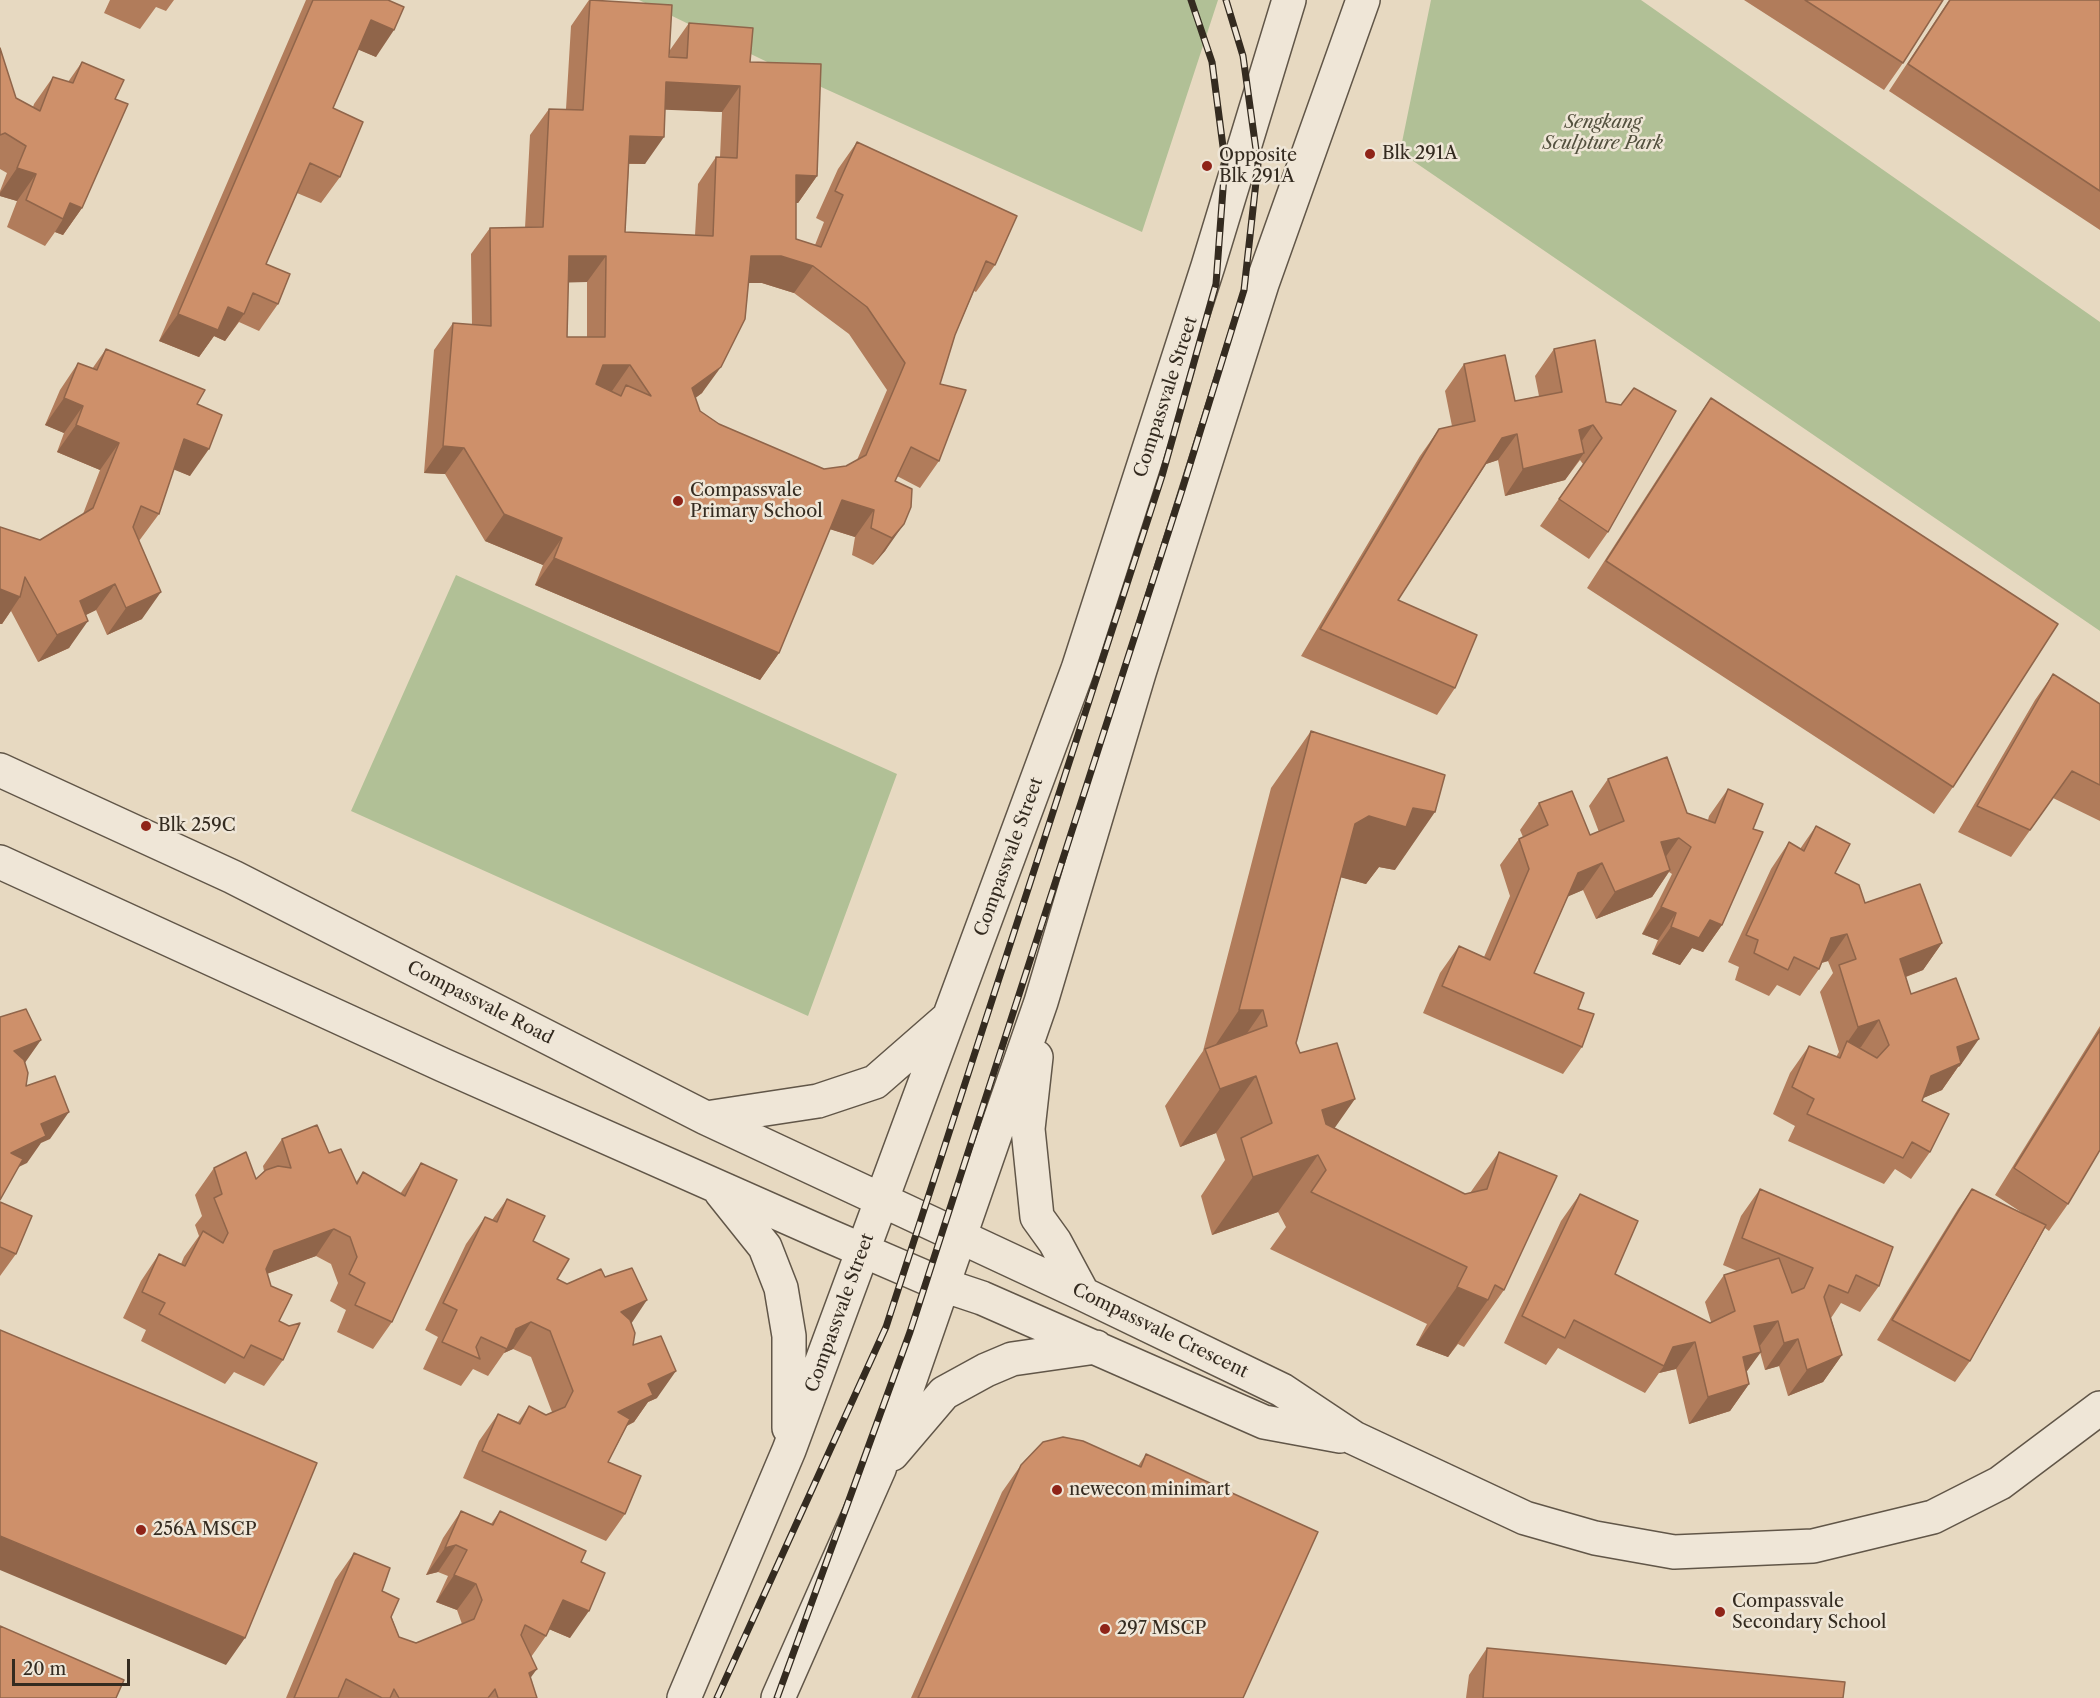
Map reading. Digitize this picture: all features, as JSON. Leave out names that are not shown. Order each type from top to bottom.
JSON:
[{"type":"street","name":"Compassvale Street","points":[[684,1698],[789,1450],[1078,669],[1208,266],[1289,0]]},
{"type":"street","points":[[778,1698],[879,1470],[1041,1002],[1139,673],[1258,296],[1363,0]]},
{"type":"street","name":"Compassvale Road","points":[[0,770],[253,886],[706,1118],[960,1236]]},
{"type":"street","points":[[0,862],[718,1189],[943,1285]]},
{"type":"street","points":[[1041,1002],[1028,1130],[1037,1217],[1055,1242],[1083,1294]]},
{"type":"street","points":[[706,1118],[818,1101],[875,1082],[950,1016]]},
{"type":"street","points":[[718,1189],[765,1247],[781,1288],[789,1336],[789,1450]]},
{"type":"street","name":"Compassvale Crescent","points":[[960,1236],[1282,1390],[1353,1438],[1525,1518],[1595,1538],[1674,1552],[1813,1546],[1933,1517],[2000,1483],[2100,1408]]},
{"type":"street","name":"Compassvale Crescent","points":[[943,1285],[982,1298],[1264,1422],[1353,1438]]},
{"type":"street","points":[[879,1470],[944,1393],[1012,1359],[1096,1347]]},
{"type":"green space","points":[[639,0],[1218,0],[1142,232],[788,72]]},
{"type":"green space","name":"Sengkang Sculpture Park","points":[[1431,0],[1641,0],[2100,322],[2100,631],[1400,152]]},
{"type":"green space","points":[[456,575],[897,774],[808,1016],[351,811]]},
{"type":"building","points":[[313,0],[388,0],[404,7],[394,30],[371,20],[333,108],[363,122],[340,177],[310,163],[266,264],[290,274],[278,304],[253,293],[244,314],[228,307],[218,330],[178,314]]},
{"type":"building","points":[[590,0],[672,5],[669,57],[687,58],[689,23],[753,28],[750,62],[821,64],[817,176],[796,175],[796,239],[821,247],[843,195],[835,191],[857,142],[1017,216],[995,265],[986,261],[955,335],[940,384],[966,390],[939,461],[911,447],[895,481],[912,489],[911,507],[904,524],[892,538],[871,528],[874,510],[842,500],[779,653],[554,558],[562,538],[504,514],[464,448],[443,446],[453,323],[491,326],[490,228],[543,227],[549,109],[583,110]],"holes":[[[666,82],[740,86],[737,158],[716,157],[713,236],[625,232],[630,136],[664,137]],[[569,256],[606,256],[605,337],[567,337]],[[751,256],[781,256],[813,266],[867,307],[905,363],[866,455],[846,466],[824,469],[719,424],[700,411],[692,388],[721,367],[745,319]],[[603,365],[630,365],[651,396],[626,385],[621,396],[596,384]]]},
{"type":"building","points":[[1805,0],[1943,0],[1903,63]]},
{"type":"building","points":[[1950,0],[2100,0],[2100,191],[1908,64]]},
{"type":"building","points":[[0,48],[16,98],[40,111],[53,77],[73,83],[82,62],[124,80],[115,99],[128,104],[82,208],[70,203],[63,219],[26,200],[36,174],[17,168],[26,146],[5,133],[0,135]]},
{"type":"building","points":[[1595,340],[1606,402],[1621,405],[1634,388],[1676,411],[1608,532],[1559,499],[1602,438],[1593,425],[1579,430],[1584,453],[1523,469],[1517,434],[1502,438],[1398,600],[1477,635],[1455,688],[1320,629],[1439,429],[1475,421],[1464,364],[1505,355],[1515,401],[1562,392],[1554,349]]},
{"type":"building","points":[[106,349],[205,390],[197,404],[222,415],[209,449],[184,439],[159,514],[141,506],[133,527],[161,592],[126,608],[115,584],[80,601],[88,621],[57,635],[25,577],[20,597],[0,589],[0,527],[40,540],[93,508],[119,443],[76,425],[83,406],[64,398],[78,363],[97,370]]},
{"type":"building","points":[[1711,398],[2058,624],[1953,787],[1606,561]]},
{"type":"building","points":[[2053,674],[2100,704],[2100,785],[2072,771],[2030,830],[1977,806]]},
{"type":"building","points":[[1311,731],[1445,775],[1435,812],[1413,808],[1406,827],[1369,816],[1355,824],[1296,1043],[1300,1053],[1337,1043],[1355,1099],[1322,1110],[1326,1124],[1465,1194],[1487,1189],[1499,1152],[1557,1176],[1504,1290],[1495,1285],[1488,1300],[1457,1287],[1467,1267],[1311,1192],[1326,1170],[1318,1155],[1253,1177],[1241,1138],[1272,1123],[1256,1076],[1220,1089],[1205,1049],[1267,1026],[1263,1010],[1239,1010]]},
{"type":"building","points":[[1667,757],[1687,813],[1715,823],[1728,789],[1763,804],[1753,829],[1763,832],[1722,925],[1710,920],[1699,938],[1671,927],[1676,913],[1661,907],[1691,847],[1679,838],[1661,842],[1670,870],[1615,892],[1602,863],[1578,873],[1534,973],[1584,993],[1578,1009],[1594,1014],[1582,1047],[1442,986],[1459,946],[1490,960],[1529,869],[1519,839],[1548,825],[1539,803],[1572,791],[1590,835],[1624,821],[1608,779]]},
{"type":"building","points":[[1816,826],[1850,844],[1835,873],[1859,885],[1865,903],[1920,884],[1942,943],[1900,959],[1911,994],[1956,978],[1979,1039],[1957,1047],[1961,1063],[1931,1076],[1922,1101],[1949,1114],[1930,1152],[1912,1142],[1903,1158],[1807,1114],[1814,1099],[1792,1087],[1809,1046],[1840,1058],[1847,1041],[1877,1058],[1889,1045],[1879,1020],[1858,1027],[1839,965],[1856,959],[1847,934],[1831,938],[1819,969],[1794,957],[1788,970],[1754,953],[1758,940],[1746,935],[1789,842],[1804,851]]},
{"type":"building","points":[[26,1009],[41,1040],[14,1051],[24,1060],[28,1073],[26,1086],[55,1076],[69,1112],[41,1124],[46,1136],[11,1153],[23,1159],[0,1200],[0,1017]]},
{"type":"building","points":[[2100,1030],[2100,1150],[2068,1204],[2014,1168]]},
{"type":"building","points":[[317,1125],[329,1153],[341,1149],[357,1184],[363,1172],[405,1196],[421,1163],[457,1180],[392,1322],[355,1305],[365,1283],[349,1274],[357,1257],[350,1237],[334,1229],[274,1251],[266,1269],[271,1286],[292,1295],[279,1321],[289,1326],[300,1323],[283,1360],[251,1345],[244,1358],[159,1314],[165,1303],[142,1292],[159,1254],[185,1266],[203,1231],[223,1243],[228,1233],[214,1198],[222,1194],[214,1168],[246,1152],[256,1179],[266,1170],[278,1166],[291,1168],[282,1139]]},
{"type":"building","points":[[1760,1189],[1893,1247],[1879,1286],[1856,1275],[1848,1293],[1829,1285],[1824,1297],[1842,1355],[1807,1370],[1798,1339],[1784,1343],[1778,1321],[1754,1326],[1761,1352],[1743,1357],[1749,1384],[1708,1397],[1695,1342],[1673,1347],[1664,1366],[1574,1320],[1565,1338],[1522,1316],[1580,1194],[1638,1221],[1615,1274],[1710,1323],[1735,1311],[1724,1275],[1779,1258],[1792,1293],[1804,1288],[1813,1268],[1742,1238]]},
{"type":"building","points":[[1972,1189],[2046,1225],[1970,1361],[1892,1320]]},
{"type":"building","points":[[507,1199],[545,1216],[533,1241],[569,1259],[557,1279],[567,1284],[601,1269],[605,1277],[632,1268],[647,1300],[621,1312],[630,1320],[635,1333],[633,1345],[661,1336],[676,1371],[648,1384],[653,1395],[618,1412],[630,1419],[608,1462],[641,1476],[625,1514],[482,1451],[498,1414],[520,1424],[529,1406],[546,1415],[565,1407],[573,1391],[550,1331],[531,1322],[516,1329],[507,1349],[481,1337],[476,1347],[480,1359],[442,1342],[457,1310],[443,1303],[485,1217],[497,1222]]},
{"type":"building","points":[[0,1202],[32,1216],[16,1254],[0,1247]]},
{"type":"building","name":"256A MSCP","points":[[0,1330],[317,1463],[245,1638],[0,1536]]},
{"type":"building","name":"297 MSCP","points":[[1063,1437],[1083,1441],[1141,1467],[1146,1454],[1318,1532],[1243,1698],[918,1698],[1021,1465],[1043,1442]]},
{"type":"building","points":[[461,1511],[493,1525],[500,1511],[586,1551],[581,1562],[605,1573],[589,1611],[563,1600],[546,1636],[525,1625],[521,1635],[537,1669],[529,1673],[537,1698],[498,1698],[495,1689],[488,1698],[399,1698],[394,1689],[390,1698],[382,1698],[346,1679],[338,1698],[294,1698],[354,1553],[390,1568],[382,1591],[399,1599],[391,1617],[399,1637],[416,1643],[474,1619],[482,1600],[476,1584],[454,1575],[467,1550],[456,1545],[445,1548]]},
{"type":"building","points":[[0,1626],[124,1680],[116,1698],[0,1698]]},
{"type":"building","points":[[1487,1648],[1845,1682],[1843,1698],[1483,1698]]},
{"type":"railway","points":[[717,1698],[886,1327],[1162,476],[1216,284],[1225,162],[1212,62],[1191,0]]},
{"type":"railway","points":[[777,1698],[910,1332],[1183,487],[1244,290],[1258,164],[1243,56],[1226,0]]},
{"type":"place","name":"Blk 291A","points":[[1370,154]]},
{"type":"place","name":"Opposite Blk 291A","points":[[1207,166]]},
{"type":"place","name":"Compassvale Primary School","points":[[678,501]]},
{"type":"place","name":"Blk 259C","points":[[146,826]]},
{"type":"place","name":"newecon minimart","points":[[1057,1490]]},
{"type":"place","name":"256A MSCP","points":[[141,1530]]},
{"type":"place","name":"Compassvale Secondary School","points":[[1720,1612]]},
{"type":"place","name":"297 MSCP","points":[[1105,1629]]}]
